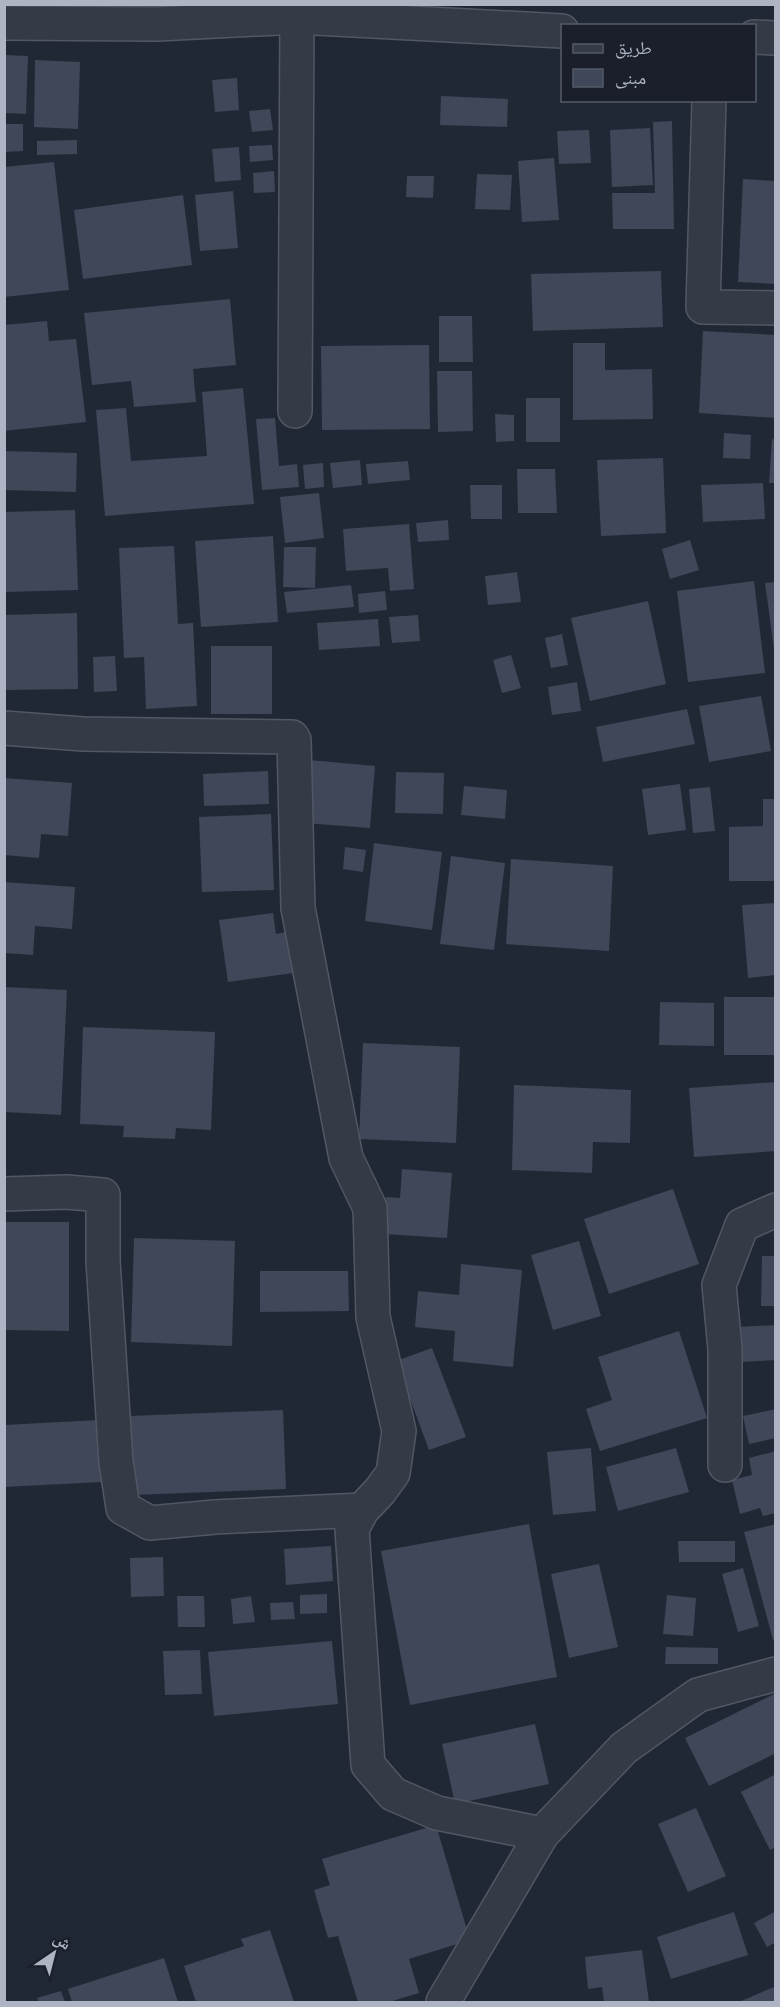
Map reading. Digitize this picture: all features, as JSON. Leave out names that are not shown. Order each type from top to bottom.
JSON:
[{"type":"street","points":[[295,411],[297,17]]},
{"type":"street","points":[[4,23],[157,24],[297,17],[561,31]]},
{"type":"street","points":[[756,37],[776,38]]},
{"type":"street","points":[[709,102],[703,307],[776,308]]},
{"type":"street","points":[[4,728],[83,734],[292,737],[294,740],[298,908],[346,1158],[370,1208],[373,1317],[399,1431],[393,1473],[362,1510],[352,1529],[368,1765],[393,1794],[437,1813],[542,1834]]},
{"type":"street","points":[[4,1194],[66,1192],[103,1195],[103,1261],[116,1462],[123,1508],[150,1523],[215,1517],[362,1510]]},
{"type":"street","points":[[724,1465],[726,1349],[719,1285],[742,1226],[776,1210]]},
{"type":"street","points":[[443,2002],[542,1834],[624,1748],[698,1695],[776,1674]]},
{"type":"building","points":[[4,55],[28,56],[26,114],[4,113]]},
{"type":"building","points":[[35,60],[80,62],[78,129],[34,127]]},
{"type":"building","points":[[237,78],[239,110],[215,112],[212,80]]},
{"type":"building","points":[[441,96],[508,99],[507,127],[440,125]]},
{"type":"building","points":[[270,109],[273,130],[252,132],[249,111]]},
{"type":"building","points":[[672,121],[674,229],[613,229],[612,193],[655,193],[653,122]]},
{"type":"building","points":[[4,124],[23,124],[23,151],[4,152]]},
{"type":"building","points":[[650,128],[653,185],[612,187],[610,130]]},
{"type":"building","points":[[589,130],[591,163],[559,164],[557,131]]},
{"type":"building","points":[[77,140],[77,154],[37,155],[37,141]]},
{"type":"building","points":[[272,145],[273,160],[250,162],[249,146]]},
{"type":"building","points":[[239,147],[241,180],[215,182],[212,149]]},
{"type":"building","points":[[554,158],[559,220],[522,222],[518,161]]},
{"type":"building","points":[[54,162],[69,290],[4,297],[4,167]]},
{"type":"building","points":[[274,171],[275,192],[254,193],[253,173]]},
{"type":"building","points":[[477,174],[512,175],[510,210],[475,209]]},
{"type":"building","points":[[407,176],[434,176],[433,198],[406,197]]},
{"type":"building","points":[[743,179],[776,181],[776,284],[738,282]]},
{"type":"building","points":[[233,191],[238,248],[200,251],[195,195]]},
{"type":"building","points":[[183,195],[192,265],[83,279],[74,210]]},
{"type":"building","points":[[661,271],[663,327],[533,331],[531,274]]},
{"type":"building","points":[[230,299],[236,365],[193,369],[196,402],[134,407],[131,381],[92,385],[84,313]]},
{"type":"building","points":[[439,316],[472,316],[473,362],[439,362]]},
{"type":"building","points":[[47,321],[49,341],[76,339],[86,422],[4,431],[4,325]]},
{"type":"building","points":[[703,331],[776,335],[776,418],[699,413]]},
{"type":"building","points":[[573,343],[605,343],[605,370],[652,369],[653,419],[573,420]]},
{"type":"building","points":[[429,345],[430,429],[322,430],[321,346]]},
{"type":"building","points":[[437,371],[472,371],[473,431],[438,432]]},
{"type":"building","points":[[243,388],[254,504],[105,516],[96,410],[126,408],[131,461],[207,456],[202,392]]},
{"type":"building","points":[[526,398],[560,398],[560,442],[526,442]]},
{"type":"building","points":[[495,414],[514,415],[514,441],[496,442]]},
{"type":"building","points":[[275,418],[279,466],[297,464],[299,487],[262,490],[256,419]]},
{"type":"building","points":[[724,433],[751,435],[750,459],[723,458]]},
{"type":"building","points":[[772,439],[776,440],[776,483],[769,483]]},
{"type":"building","points":[[4,451],[77,453],[76,492],[4,490]]},
{"type":"building","points":[[663,458],[666,533],[601,536],[597,460]]},
{"type":"building","points":[[360,460],[362,485],[333,488],[330,463]]},
{"type":"building","points":[[408,461],[410,480],[368,484],[366,464]]},
{"type":"building","points":[[323,463],[324,487],[305,489],[303,465]]},
{"type":"building","points":[[517,469],[555,469],[557,513],[518,513]]},
{"type":"building","points":[[763,483],[765,519],[703,522],[701,485]]},
{"type":"building","points":[[470,485],[502,485],[502,519],[471,519]]},
{"type":"building","points":[[319,493],[324,538],[285,543],[280,497]]},
{"type":"building","points":[[75,510],[78,590],[5,592],[5,512]]},
{"type":"building","points":[[448,520],[449,540],[418,542],[416,523]]},
{"type":"building","points":[[409,524],[414,589],[390,591],[388,568],[346,571],[343,529]]},
{"type":"building","points":[[273,536],[278,622],[201,627],[195,541]]},
{"type":"building","points":[[690,540],[699,570],[670,579],[662,549]]},
{"type":"building","points":[[174,546],[178,624],[193,623],[197,706],[146,709],[144,657],[124,658],[119,548]]},
{"type":"building","points":[[284,547],[316,547],[315,588],[283,587]]},
{"type":"building","points":[[517,572],[521,602],[488,605],[485,576]]},
{"type":"building","points":[[754,581],[765,673],[688,682],[677,591]]},
{"type":"building","points":[[776,582],[776,649],[774,649],[765,583]]},
{"type":"building","points":[[351,585],[354,607],[287,613],[284,592]]},
{"type":"building","points":[[385,591],[387,610],[359,613],[358,594]]},
{"type":"building","points":[[648,601],[666,684],[590,701],[571,618]]},
{"type":"building","points":[[77,613],[78,689],[4,690],[4,615]]},
{"type":"building","points":[[418,615],[420,641],[392,643],[389,617]]},
{"type":"building","points":[[378,619],[380,646],[319,650],[317,623]]},
{"type":"building","points":[[562,634],[568,665],[551,668],[545,638]]},
{"type":"building","points":[[211,646],[272,646],[272,714],[211,714]]},
{"type":"building","points":[[511,655],[521,688],[502,693],[493,660]]},
{"type":"building","points":[[115,656],[117,691],[94,692],[93,657]]},
{"type":"building","points":[[577,682],[581,711],[552,715],[548,687]]},
{"type":"building","points":[[761,696],[771,751],[709,762],[699,706]]},
{"type":"building","points":[[687,709],[695,744],[603,762],[596,727]]},
{"type":"building","points":[[309,760],[375,766],[370,828],[304,823]]},
{"type":"building","points":[[268,771],[269,804],[204,806],[203,774]]},
{"type":"building","points":[[396,772],[444,773],[443,814],[395,813]]},
{"type":"building","points":[[4,778],[72,783],[68,836],[41,834],[39,858],[4,855]]},
{"type":"building","points":[[680,784],[686,830],[648,835],[642,789]]},
{"type":"building","points":[[464,786],[507,790],[505,819],[461,815]]},
{"type":"building","points":[[710,787],[715,831],[693,833],[689,789]]},
{"type":"building","points":[[763,799],[776,799],[776,881],[729,881],[729,827],[763,826]]},
{"type":"building","points":[[271,814],[274,890],[202,892],[199,817]]},
{"type":"building","points":[[374,843],[442,852],[432,930],[365,921]]},
{"type":"building","points":[[345,847],[366,850],[363,872],[343,869]]},
{"type":"building","points":[[451,856],[505,863],[494,950],[440,944]]},
{"type":"building","points":[[511,859],[613,866],[609,951],[506,944]]},
{"type":"building","points":[[4,882],[75,887],[72,929],[35,926],[33,955],[4,953]]},
{"type":"building","points":[[776,903],[776,975],[748,978],[742,905]]},
{"type":"building","points":[[273,913],[276,934],[287,932],[293,973],[228,982],[219,920]]},
{"type":"building","points":[[4,987],[67,990],[61,1115],[4,1112]]},
{"type":"building","points":[[724,997],[776,997],[776,1055],[724,1055]]},
{"type":"building","points":[[660,1002],[714,1003],[714,1046],[659,1045]]},
{"type":"building","points":[[83,1027],[215,1032],[211,1130],[176,1128],[175,1139],[123,1137],[124,1126],[80,1124]]},
{"type":"building","points":[[363,1043],[460,1047],[456,1143],[359,1139]]},
{"type":"building","points":[[776,1082],[776,1151],[694,1157],[689,1088]]},
{"type":"building","points":[[514,1085],[631,1090],[630,1143],[593,1142],[592,1173],[512,1170]]},
{"type":"building","points":[[402,1169],[452,1173],[447,1238],[384,1234],[386,1197],[400,1198]]},
{"type":"building","points":[[673,1189],[699,1264],[609,1294],[584,1219]]},
{"type":"building","points":[[4,1222],[69,1222],[69,1331],[4,1330]]},
{"type":"building","points":[[134,1238],[235,1241],[232,1346],[131,1342]]},
{"type":"building","points":[[579,1241],[601,1316],[553,1330],[531,1255]]},
{"type":"building","points":[[762,1256],[776,1256],[776,1306],[761,1306]]},
{"type":"building","points":[[461,1264],[522,1270],[513,1367],[453,1361],[455,1331],[415,1327],[418,1291],[459,1295]]},
{"type":"building","points":[[260,1271],[348,1271],[349,1311],[260,1312]]},
{"type":"building","points":[[776,1325],[776,1360],[739,1362],[736,1327]]},
{"type":"building","points":[[679,1331],[707,1418],[600,1451],[586,1409],[612,1400],[598,1357]]},
{"type":"building","points":[[432,1348],[466,1437],[429,1450],[396,1361]]},
{"type":"building","points":[[776,1409],[776,1438],[749,1444],[743,1416]]},
{"type":"building","points":[[283,1410],[286,1489],[133,1495],[130,1416]]},
{"type":"building","points":[[99,1420],[102,1482],[4,1487],[4,1425]]},
{"type":"building","points":[[591,1448],[596,1511],[553,1515],[547,1452]]},
{"type":"building","points":[[676,1448],[689,1492],[618,1511],[606,1467]]},
{"type":"building","points":[[776,1451],[776,1513],[763,1516],[760,1508],[740,1514],[732,1480],[752,1475],[749,1458]]},
{"type":"building","points":[[529,1524],[557,1677],[410,1705],[381,1551]]},
{"type":"building","points":[[776,1524],[776,1639],[773,1640],[744,1532]]},
{"type":"building","points":[[678,1541],[735,1541],[735,1562],[679,1562]]},
{"type":"building","points":[[331,1546],[333,1581],[286,1585],[284,1549]]},
{"type":"building","points":[[163,1557],[164,1596],[131,1597],[130,1558]]},
{"type":"building","points":[[599,1564],[618,1647],[569,1658],[551,1574]]},
{"type":"building","points":[[743,1568],[759,1626],[738,1632],[722,1574]]},
{"type":"building","points":[[327,1594],[327,1613],[300,1614],[300,1595]]},
{"type":"building","points":[[667,1595],[696,1598],[693,1636],[663,1634]]},
{"type":"building","points":[[177,1596],[204,1596],[205,1627],[178,1627]]},
{"type":"building","points":[[251,1596],[255,1622],[233,1624],[231,1599]]},
{"type":"building","points":[[293,1602],[295,1619],[271,1620],[270,1603]]},
{"type":"building","points":[[332,1641],[338,1704],[214,1716],[208,1652]]},
{"type":"building","points":[[666,1647],[718,1648],[718,1664],[665,1664]]},
{"type":"building","points":[[200,1650],[202,1694],[165,1695],[163,1651]]},
{"type":"building","points":[[776,1693],[776,1753],[709,1786],[685,1738]]},
{"type":"building","points":[[535,1724],[549,1784],[455,1804],[442,1744]]},
{"type":"building","points":[[776,1774],[776,1847],[770,1850],[741,1792]]},
{"type":"building","points":[[696,1808],[726,1876],[688,1892],[658,1824]]},
{"type":"building","points":[[436,1825],[470,1940],[409,1959],[419,1993],[389,2002],[358,2002],[338,1936],[328,1938],[314,1890],[330,1885],[322,1859]]},
{"type":"building","points":[[776,1911],[776,1942],[767,1947],[754,1923]]},
{"type":"building","points":[[734,1912],[748,1955],[671,1979],[657,1937]]},
{"type":"building","points":[[270,1930],[294,2002],[196,2002],[184,1966],[244,1946],[241,1939]]},
{"type":"building","points":[[642,1950],[649,2002],[604,2002],[602,1987],[588,1989],[585,1957]]},
{"type":"building","points":[[164,1958],[178,2002],[72,2002],[68,1989]]},
{"type":"building","points":[[776,1986],[776,2002],[739,2002]]},
{"type":"building","points":[[61,1991],[65,2002],[39,2002],[37,1998]]}]
